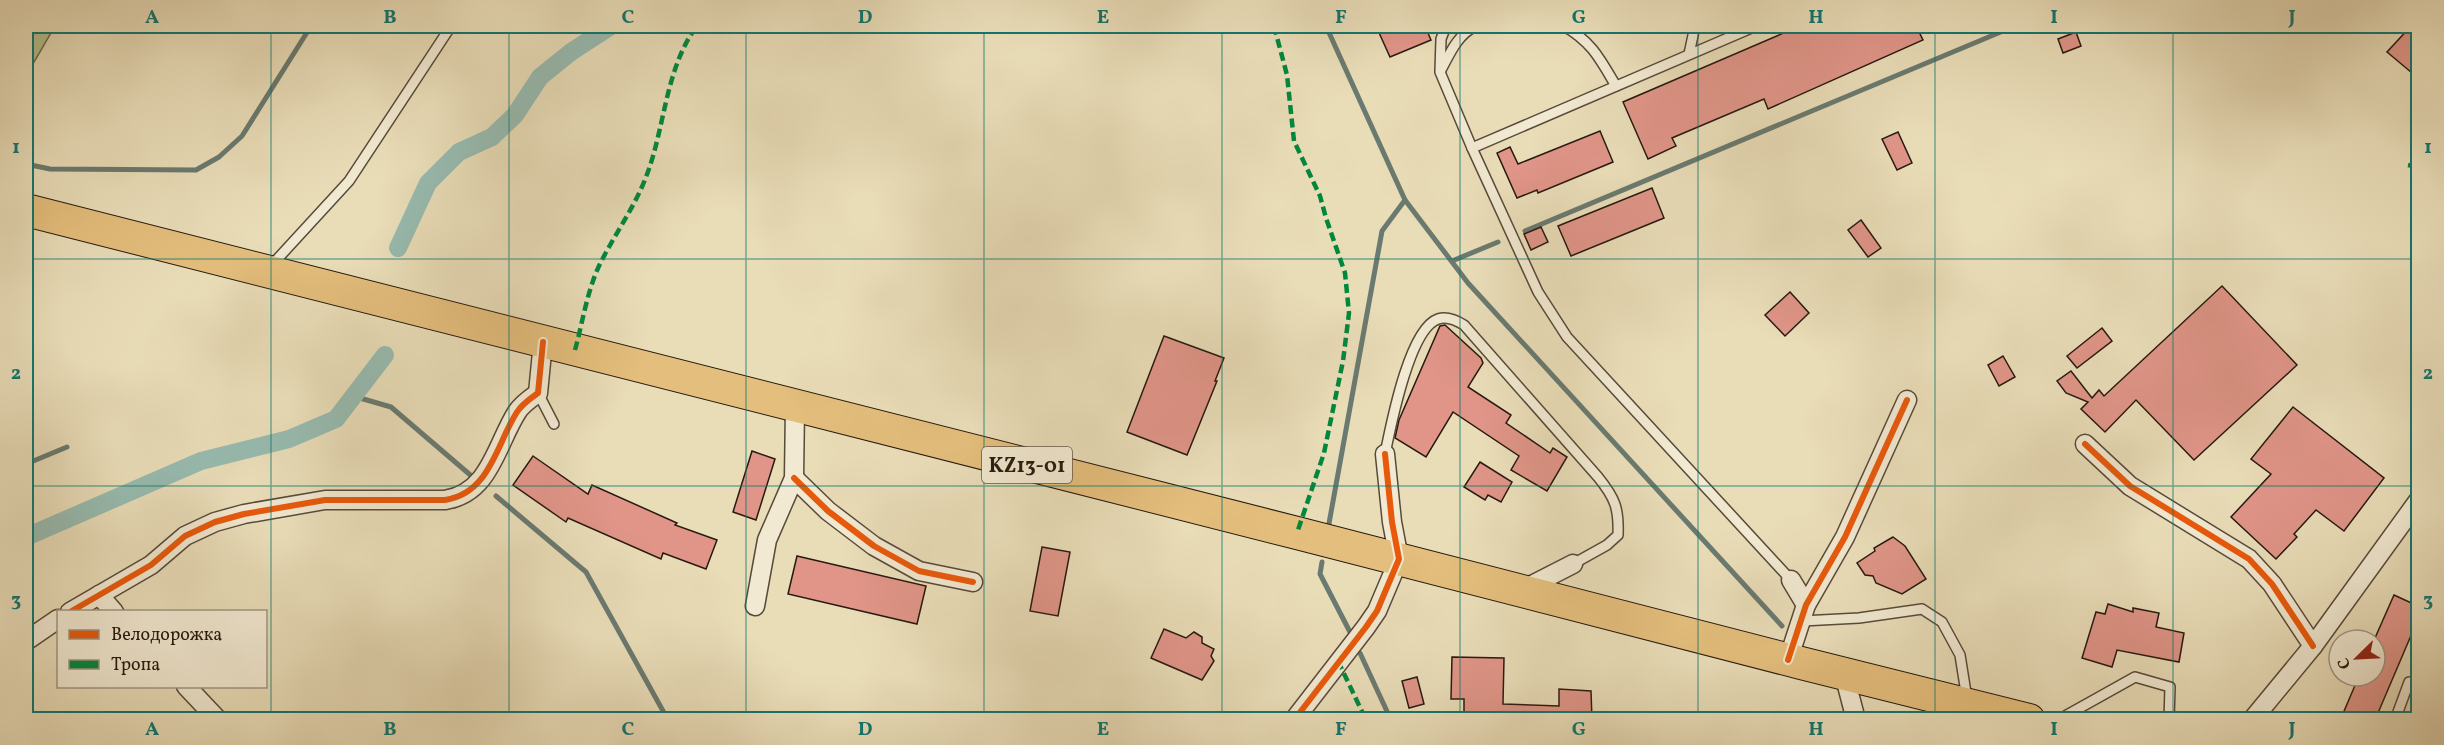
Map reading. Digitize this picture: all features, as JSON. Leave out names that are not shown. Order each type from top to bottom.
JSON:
[{"type":"highway","name":"KZ13-01","points":[[26,210],[2029,720]]},
{"type":"street","points":[[73,610],[151,565],[185,536],[215,522],[244,514],[325,500],[457,498],[477,486],[487,472],[518,410],[538,393],[543,342]]},
{"type":"street","points":[[1788,660],[1804,613],[1845,537],[1907,399]]},
{"type":"street","points":[[755,606],[767,540],[794,478],[795,406]]},
{"type":"street","points":[[2085,444],[2130,486],[2249,559],[2272,584],[2313,646]]},
{"type":"street","points":[[1294,720],[1377,611],[1399,559],[1392,522],[1385,454]]},
{"type":"street","points":[[794,478],[828,512],[874,546],[919,571],[973,582]]},
{"type":"street","points":[[2252,720],[2313,646],[2418,501]]},
{"type":"street","points":[[1522,590],[1573,564]]},
{"type":"street","points":[[1791,580],[1804,613]]},
{"type":"street","points":[[99,595],[112,610]]},
{"type":"street","points":[[26,641],[57,620]]},
{"type":"street","points":[[1844,674],[1856,720]]},
{"type":"street","points":[[187,688],[218,720]]},
{"type":"lane","points":[[266,271],[349,181],[451,26]]},
{"type":"lane","points":[[1446,26],[1441,39],[1440,72],[1538,292],[1567,337],[1791,580]]},
{"type":"lane","points":[[1440,72],[1457,42],[1475,26]]},
{"type":"lane","points":[[1564,26],[1584,38],[1596,51],[1616,86]]},
{"type":"lane","points":[[1689,54],[1695,26]]},
{"type":"lane","points":[[1472,148],[1756,26]]},
{"type":"lane","points":[[1385,454],[1394,411],[1414,346],[1431,322],[1440,318],[1453,318],[1464,325],[1598,477],[1615,500],[1618,512],[1618,535],[1608,545],[1573,564]]},
{"type":"lane","points":[[538,393],[554,424]]},
{"type":"lane","points":[[1804,613],[1859,618],[1922,609],[1942,622],[1960,655],[1968,705]]},
{"type":"lane","points":[[2058,720],[2135,677],[2170,687],[2169,720]]},
{"type":"lane","points":[[2395,720],[2409,682]]},
{"type":"green space","points":[[26,26],[55,26],[26,76]]},
{"type":"building","points":[[1376,26],[1425,26],[1431,40],[1390,57]]},
{"type":"building","points":[[1800,26],[1916,26],[1923,40],[1768,109],[1764,99],[1672,138],[1676,146],[1648,159],[1623,102]]},
{"type":"building","points":[[2411,26],[2418,26],[2418,78],[2387,52]]},
{"type":"building","points":[[2076,32],[2081,46],[2063,53],[2058,39]]},
{"type":"building","points":[[1600,131],[1613,162],[1538,193],[1537,190],[1517,198],[1497,153],[1510,147],[1518,164]]},
{"type":"building","points":[[1898,132],[1912,163],[1897,170],[1882,139]]},
{"type":"building","points":[[1652,188],[1664,218],[1571,256],[1558,226]]},
{"type":"building","points":[[1861,220],[1881,248],[1868,257],[1848,230]]},
{"type":"building","points":[[1541,227],[1548,242],[1531,250],[1524,234]]},
{"type":"building","points":[[2222,286],[2297,365],[2194,460],[2136,400],[2105,432],[2081,409],[2088,402],[2066,393],[2057,381],[2071,371],[2092,398],[2099,390],[2104,396]]},
{"type":"building","points":[[1790,292],[1809,313],[1785,336],[1765,315]]},
{"type":"building","points":[[1445,325],[1481,358],[1483,363],[1468,387],[1511,415],[1506,423],[1550,453],[1553,448],[1567,457],[1547,491],[1511,470],[1519,456],[1453,412],[1426,457],[1395,438],[1399,420],[1440,326]]},
{"type":"building","points":[[2102,328],[2112,341],[2077,368],[2067,356]]},
{"type":"building","points":[[1164,336],[1224,358],[1187,455],[1127,432]]},
{"type":"building","points":[[2003,356],[2015,377],[1999,386],[1988,365]]},
{"type":"building","points":[[2293,407],[2384,478],[2344,531],[2316,510],[2294,534],[2297,537],[2276,559],[2231,517],[2271,474],[2251,459]]},
{"type":"building","points":[[752,451],[775,459],[756,520],[733,512]]},
{"type":"building","points":[[533,456],[588,494],[592,485],[677,523],[675,525],[717,540],[706,569],[663,553],[661,559],[568,518],[566,522],[513,485]]},
{"type":"building","points":[[1480,462],[1512,482],[1501,502],[1488,495],[1485,500],[1464,487]]},
{"type":"building","points":[[1893,537],[1905,546],[1926,579],[1902,594],[1876,583],[1873,576],[1865,575],[1857,563],[1875,551],[1874,548]]},
{"type":"building","points":[[1042,547],[1070,552],[1058,616],[1030,611]]},
{"type":"building","points":[[797,556],[926,586],[917,624],[788,594]]},
{"type":"building","points":[[2394,595],[2418,606],[2418,619],[2375,720],[2349,720],[2342,716],[2354,688],[2387,688],[2387,628],[2379,628]]},
{"type":"building","points":[[2108,604],[2133,612],[2133,608],[2159,613],[2156,627],[2184,633],[2179,662],[2117,650],[2112,667],[2082,658],[2096,612],[2105,614]]},
{"type":"building","points":[[1164,629],[1186,638],[1194,632],[1202,637],[1202,643],[1214,649],[1211,656],[1214,661],[1202,680],[1151,658]]},
{"type":"building","points":[[1452,657],[1504,658],[1503,704],[1559,706],[1559,689],[1591,691],[1592,720],[1464,720],[1464,699],[1451,699]]},
{"type":"building","points":[[1417,677],[1424,704],[1409,708],[1402,681]]},
{"type":"waterway","points":[[26,164],[50,169],[196,170],[219,157],[242,136],[311,26]]},
{"type":"waterway","points":[[398,248],[428,183],[459,152],[492,137],[515,115],[540,77],[571,52],[611,26]]},
{"type":"waterway","points":[[1326,26],[1405,200],[1468,283],[1782,626]]},
{"type":"waterway","points":[[1525,231],[2015,26]]},
{"type":"waterway","points":[[1328,529],[1382,231],[1405,200]]},
{"type":"waterway","points":[[1452,261],[1498,242]]},
{"type":"waterway","points":[[26,537],[201,461],[289,439],[336,419],[385,355]]},
{"type":"waterway","points":[[353,396],[391,407],[475,479]]},
{"type":"waterway","points":[[26,464],[67,447]]},
{"type":"waterway","points":[[496,496],[586,572],[668,720]]},
{"type":"waterway","points":[[1322,562],[1320,574],[1351,634]]},
{"type":"waterway","points":[[1360,653],[1391,720]]},
{"type":"marked path","points":[[575,350],[593,280],[642,188],[678,61],[697,26]]},
{"type":"marked path","points":[[1274,26],[1287,75],[1294,141],[1320,196],[1345,273],[1349,313],[1343,361],[1324,453],[1297,533]]},
{"type":"marked path","points":[[2408,165],[2418,167]]},
{"type":"marked path","points":[[1338,661],[1366,720]]},
{"type":"marked path","points":[[2006,714],[2008,720]]},
{"type":"cycle path","points":[[73,610],[151,565],[185,536],[215,522],[244,514],[325,500],[445,500],[460,496],[482,478],[517,412],[538,393],[543,342]]},
{"type":"cycle path","points":[[1788,660],[1806,605],[1845,537],[1907,400]]},
{"type":"cycle path","points":[[2085,444],[2130,486],[2249,559],[2272,584],[2313,646]]},
{"type":"cycle path","points":[[1294,720],[1377,611],[1399,559],[1392,522],[1385,454]]},
{"type":"cycle path","points":[[794,478],[828,511],[874,546],[919,571],[973,582]]}]
